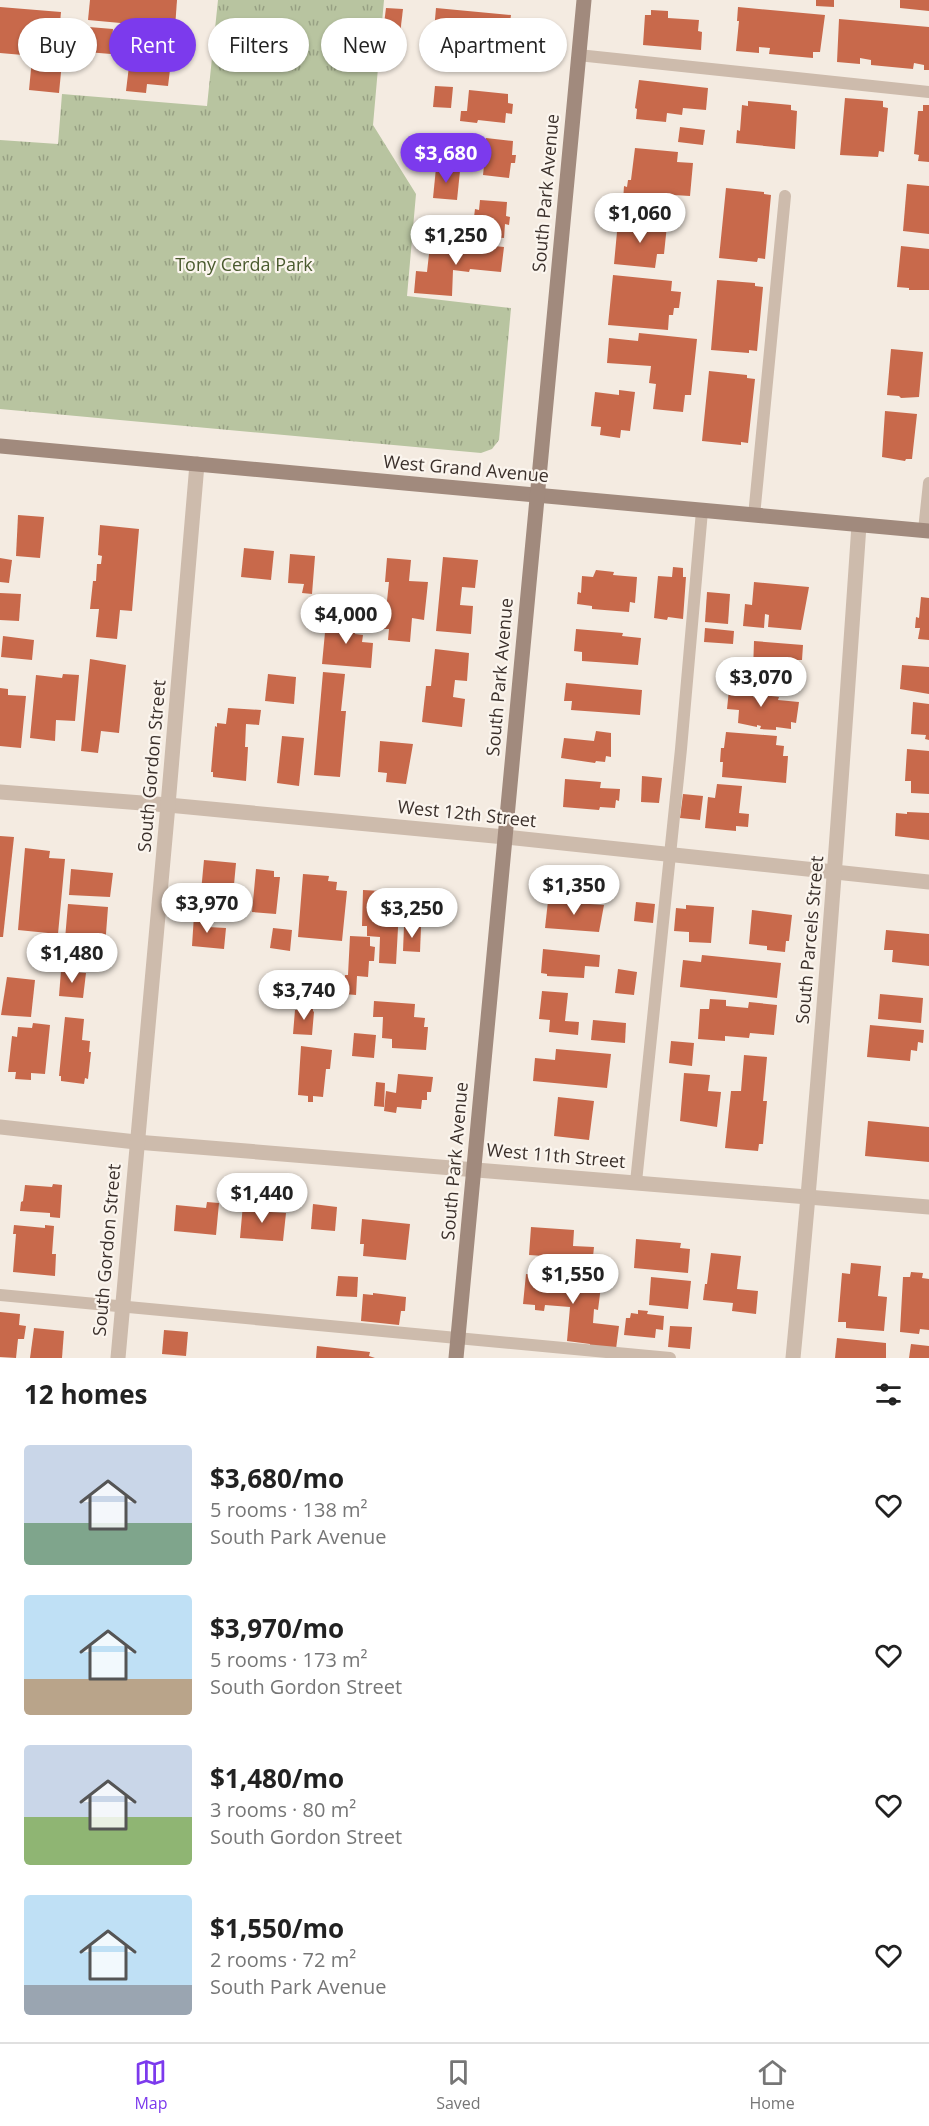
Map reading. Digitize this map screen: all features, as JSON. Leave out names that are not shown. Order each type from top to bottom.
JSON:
[{"type":"street","name":"South Park Avenue","points":[[456,1358],[584,0]]},
{"type":"street","name":"West Grand Avenue","points":[[0,446],[927,531]]},
{"type":"street","name":"South Gordon Street","points":[[118,1358],[197,464]]},
{"type":"street","name":"South Parcels Street","points":[[793,1358],[809,1196],[835,873],[859,525]]},
{"type":"street","name":"West 12th Street","points":[[0,792],[168,805],[505,837],[929,882]]},
{"type":"street","name":"West 11th Street","points":[[0,1126],[136,1142],[929,1207]]},
{"type":"lane","points":[[579,55],[929,92]]},
{"type":"lane","points":[[754,516],[785,196]]},
{"type":"lane","points":[[927,531],[929,483]]},
{"type":"lane","points":[[636,1182],[681,749],[702,511]]},
{"type":"lane","points":[[0,1295],[670,1358]]},
{"type":"green space","name":"Tony Cerda Park","points":[[218,0],[384,0],[382,18],[321,18],[321,72],[378,72],[373,125],[416,194],[407,296],[511,308],[499,440],[492,449],[481,453],[0,409],[0,140],[58,144],[62,94],[207,106],[211,72],[309,72],[309,18],[216,18]]},
{"type":"building","points":[[90,0],[177,0],[176,18],[109,18],[109,22],[88,18]]},
{"type":"building","points":[[816,0],[834,0],[834,7],[816,6]]},
{"type":"building","points":[[900,0],[929,0],[929,11],[900,8]]},
{"type":"building","points":[[0,7],[61,12],[60,18],[18,18],[18,55],[0,53]]},
{"type":"building","points":[[738,7],[825,15],[820,52],[813,52],[813,58],[769,54],[770,48],[759,47],[759,53],[736,51]]},
{"type":"building","points":[[386,8],[403,9],[402,18],[385,18]]},
{"type":"building","points":[[436,8],[511,15],[511,18],[435,18]]},
{"type":"building","points":[[651,10],[668,11],[668,18],[699,20],[698,31],[702,32],[701,50],[643,45],[645,15],[651,15]]},
{"type":"building","points":[[839,19],[929,27],[929,70],[924,70],[924,65],[914,63],[913,69],[871,65],[871,60],[860,58],[860,64],[837,62]]},
{"type":"building","points":[[97,28],[109,29],[109,54],[97,53]]},
{"type":"building","points":[[31,72],[61,72],[59,93],[29,90]]},
{"type":"building","points":[[128,72],[170,72],[168,86],[147,84],[146,93],[126,91]]},
{"type":"building","points":[[639,80],[708,88],[706,110],[683,108],[682,115],[667,113],[666,122],[636,119],[637,109],[635,108]]},
{"type":"building","points":[[435,86],[453,87],[451,108],[433,107]]},
{"type":"building","points":[[469,90],[508,94],[508,103],[513,104],[512,114],[506,113],[505,123],[460,121],[461,111],[467,111]]},
{"type":"building","points":[[845,98],[883,101],[883,107],[888,108],[884,152],[879,151],[878,157],[840,155]]},
{"type":"building","points":[[748,101],[791,105],[791,110],[797,111],[795,149],[736,143],[737,130],[740,131],[742,105],[748,106]]},
{"type":"building","points":[[923,105],[929,105],[929,162],[918,161],[919,155],[914,154],[918,111],[923,111]]},
{"type":"building","points":[[680,127],[705,130],[703,145],[678,142]]},
{"type":"building","points":[[486,138],[513,141],[512,155],[516,155],[515,163],[511,163],[509,178],[483,175],[484,165],[480,164],[481,156],[484,157],[483,145],[486,144]]},
{"type":"building","points":[[635,148],[678,152],[677,162],[693,163],[690,196],[674,195],[673,206],[623,201],[624,186],[627,187],[628,180],[631,180]]},
{"type":"building","points":[[436,168],[460,171],[457,200],[433,198]]},
{"type":"building","points":[[907,184],[929,186],[929,234],[903,231]]},
{"type":"building","points":[[726,188],[764,192],[764,194],[771,195],[765,259],[758,258],[757,262],[719,258]]},
{"type":"building","points":[[480,200],[507,202],[506,216],[510,217],[509,225],[505,224],[504,238],[466,235],[467,222],[470,222],[470,216],[474,217],[475,209],[479,210]]},
{"type":"building","points":[[622,221],[667,225],[664,254],[657,254],[655,268],[614,264],[617,232],[621,232]]},
{"type":"building","points":[[456,242],[504,247],[501,272],[453,270],[452,296],[414,293],[416,271],[427,272],[430,245],[456,248]]},
{"type":"building","points":[[901,246],[929,249],[929,290],[909,290],[909,288],[897,287]]},
{"type":"building","points":[[613,275],[672,281],[671,291],[681,292],[679,308],[674,308],[673,315],[669,315],[668,330],[608,325]]},
{"type":"building","points":[[717,280],[755,283],[755,286],[763,287],[757,351],[749,350],[749,353],[711,350]]},
{"type":"building","points":[[639,333],[697,339],[691,395],[685,395],[683,412],[653,409],[656,384],[649,383],[651,366],[607,363],[609,338],[638,341]]},
{"type":"building","points":[[891,349],[923,352],[919,397],[901,398],[887,395]]},
{"type":"building","points":[[709,371],[747,375],[747,378],[755,379],[748,443],[741,442],[741,445],[702,441]]},
{"type":"building","points":[[619,390],[635,392],[630,431],[621,430],[620,438],[600,435],[601,427],[591,426],[595,392],[619,395]]},
{"type":"building","points":[[885,411],[917,414],[912,459],[905,461],[882,457]]},
{"type":"building","points":[[18,515],[44,517],[40,558],[16,556]]},
{"type":"building","points":[[100,525],[139,529],[132,611],[120,610],[117,639],[96,637],[99,609],[90,609],[93,581],[96,581],[97,564],[101,564],[102,556],[98,555]]},
{"type":"building","points":[[244,548],[274,551],[271,580],[241,577]]},
{"type":"building","points":[[290,554],[315,556],[312,594],[302,593],[304,584],[288,583]]},
{"type":"building","points":[[443,557],[478,560],[475,588],[462,587],[460,605],[473,606],[471,634],[436,631]]},
{"type":"building","points":[[0,558],[12,560],[9,583],[0,582]]},
{"type":"building","points":[[387,558],[411,560],[409,581],[428,582],[424,620],[412,618],[410,642],[388,640],[389,629],[384,629],[389,582],[385,582]]},
{"type":"building","points":[[673,567],[683,568],[683,577],[686,577],[683,619],[654,618],[658,576],[672,577]]},
{"type":"building","points":[[596,570],[614,572],[613,575],[637,577],[635,603],[630,602],[629,612],[592,609],[592,606],[577,604],[578,592],[581,593],[582,576],[593,577]]},
{"type":"building","points":[[754,582],[809,587],[801,630],[768,627],[769,615],[765,614],[764,628],[743,626],[745,604],[752,605]]},
{"type":"building","points":[[707,592],[730,594],[728,624],[705,622]]},
{"type":"building","points":[[0,593],[21,594],[19,621],[0,620]]},
{"type":"building","points":[[921,597],[929,598],[929,640],[918,639],[920,628],[915,628],[916,617],[919,618]]},
{"type":"building","points":[[334,617],[357,619],[355,634],[363,635],[362,642],[373,643],[371,668],[322,664],[326,622],[334,623]]},
{"type":"building","points":[[705,628],[734,631],[733,644],[704,642]]},
{"type":"building","points":[[576,629],[623,633],[622,636],[641,638],[638,665],[582,661],[582,652],[574,651]]},
{"type":"building","points":[[3,636],[34,640],[32,660],[1,657]]},
{"type":"building","points":[[754,641],[803,645],[802,660],[797,660],[796,675],[753,671]]},
{"type":"building","points":[[435,649],[469,653],[467,681],[455,680],[453,697],[465,699],[462,727],[422,722],[426,686],[431,686]]},
{"type":"building","points":[[90,659],[126,665],[119,733],[101,731],[98,753],[81,751]]},
{"type":"building","points":[[902,665],[929,667],[929,694],[900,689]]},
{"type":"building","points":[[323,672],[345,674],[341,711],[346,711],[340,777],[314,775]]},
{"type":"building","points":[[63,674],[79,675],[75,721],[56,720],[55,741],[30,738],[36,675],[62,678]]},
{"type":"building","points":[[268,674],[296,677],[294,704],[265,701]]},
{"type":"building","points":[[730,680],[754,682],[753,697],[763,699],[764,695],[779,697],[778,700],[799,702],[796,723],[791,722],[791,729],[776,727],[776,730],[760,729],[761,726],[738,723],[739,710],[727,709]]},
{"type":"building","points":[[566,683],[642,690],[640,715],[571,710],[572,701],[564,701]]},
{"type":"building","points":[[0,688],[8,689],[8,695],[26,696],[21,748],[0,746]]},
{"type":"building","points":[[913,702],[929,704],[929,740],[925,739],[926,735],[911,734]]},
{"type":"building","points":[[228,708],[261,710],[259,725],[246,724],[245,747],[248,747],[246,781],[213,777],[213,772],[211,772],[215,726],[217,727],[217,723],[226,724]]},
{"type":"building","points":[[596,731],[611,733],[611,757],[606,756],[605,762],[596,761],[595,763],[561,758],[564,738],[594,741]]},
{"type":"building","points":[[726,732],[777,736],[776,745],[784,746],[783,756],[788,756],[786,783],[722,777],[721,748],[724,748]]},
{"type":"building","points":[[282,736],[304,738],[299,786],[277,783]]},
{"type":"building","points":[[380,741],[413,744],[406,784],[386,782],[387,773],[378,772]]},
{"type":"building","points":[[907,749],[929,751],[929,794],[911,793],[911,781],[905,781]]},
{"type":"building","points":[[642,776],[662,778],[659,803],[641,802]]},
{"type":"building","points":[[565,779],[601,782],[600,788],[620,789],[619,801],[616,800],[615,808],[600,807],[599,810],[563,807]]},
{"type":"building","points":[[717,784],[742,786],[739,813],[749,814],[748,827],[736,826],[736,831],[705,828],[708,797],[715,798]]},
{"type":"building","points":[[683,794],[703,796],[700,820],[680,818]]},
{"type":"building","points":[[907,812],[929,813],[929,840],[895,836],[896,813],[907,814]]},
{"type":"building","points":[[0,836],[14,837],[3,937],[0,937]]},
{"type":"building","points":[[25,848],[50,851],[49,858],[65,859],[58,934],[18,930]]},
{"type":"building","points":[[204,860],[236,863],[231,917],[199,913]]},
{"type":"building","points":[[71,869],[113,873],[110,897],[69,895]]},
{"type":"building","points":[[256,869],[274,871],[274,877],[280,877],[276,914],[252,912]]},
{"type":"building","points":[[303,874],[329,876],[328,881],[337,882],[336,890],[347,891],[342,941],[298,937]]},
{"type":"building","points":[[363,890],[400,892],[396,964],[379,963],[380,937],[367,936],[367,926],[362,926]]},
{"type":"building","points":[[409,891],[442,893],[439,925],[407,923]]},
{"type":"building","points":[[548,901],[604,905],[599,932],[545,928]]},
{"type":"building","points":[[636,902],[655,904],[653,923],[634,921]]},
{"type":"building","points":[[68,904],[108,907],[105,947],[87,946],[85,966],[59,963],[61,939],[65,939]]},
{"type":"building","points":[[686,905],[714,907],[711,943],[689,942],[689,932],[674,931],[676,908],[686,909]]},
{"type":"building","points":[[752,910],[792,915],[789,941],[786,941],[785,952],[767,950],[767,946],[749,944]]},
{"type":"building","points":[[194,915],[209,916],[208,927],[226,928],[224,949],[192,946]]},
{"type":"building","points":[[404,926],[421,927],[420,952],[403,951]]},
{"type":"building","points":[[273,928],[292,930],[290,951],[270,948]]},
{"type":"building","points":[[886,930],[929,934],[929,966],[892,962],[893,950],[884,950]]},
{"type":"building","points":[[350,936],[370,937],[370,946],[375,947],[374,961],[369,961],[368,977],[357,976],[356,995],[344,994],[345,975],[348,975]]},
{"type":"building","points":[[543,949],[600,955],[599,967],[585,966],[584,978],[547,976],[541,973]]},
{"type":"building","points":[[702,955],[781,963],[777,998],[680,987],[683,960],[701,962]]},
{"type":"building","points":[[618,969],[637,972],[634,995],[615,993]]},
{"type":"building","points":[[61,971],[86,973],[83,998],[59,996]]},
{"type":"building","points":[[7,977],[35,980],[31,1017],[1,1015]]},
{"type":"building","points":[[542,991],[568,993],[565,1021],[579,1022],[578,1035],[549,1032],[550,1020],[539,1019]]},
{"type":"building","points":[[880,994],[923,998],[921,1023],[878,1019]]},
{"type":"building","points":[[710,999],[726,1000],[726,1006],[748,1008],[749,1002],[777,1005],[774,1035],[750,1033],[749,1038],[725,1036],[725,1041],[698,1039],[700,1009],[709,1009]]},
{"type":"building","points":[[374,1001],[415,1004],[414,1017],[425,1018],[424,1027],[428,1027],[426,1050],[392,1048],[392,1039],[382,1038],[383,1017],[373,1017]]},
{"type":"building","points":[[298,1006],[313,1008],[312,1035],[293,1034],[295,1010]]},
{"type":"building","points":[[65,1017],[84,1019],[82,1040],[90,1041],[89,1052],[91,1052],[88,1079],[85,1078],[84,1084],[61,1081],[61,1076],[59,1076]]},
{"type":"building","points":[[593,1020],[626,1023],[625,1043],[591,1040]]},
{"type":"building","points":[[33,1023],[50,1025],[45,1074],[31,1073],[31,1080],[15,1079],[16,1072],[8,1072],[12,1036],[17,1037],[18,1027],[32,1028]]},
{"type":"building","points":[[870,1025],[924,1030],[923,1043],[918,1042],[917,1051],[911,1050],[910,1061],[867,1057]]},
{"type":"building","points":[[354,1033],[376,1035],[374,1058],[352,1056]]},
{"type":"building","points":[[671,1041],[694,1043],[692,1066],[669,1063]]},
{"type":"building","points":[[301,1046],[332,1050],[330,1069],[326,1069],[323,1097],[313,1096],[313,1102],[308,1102],[308,1096],[298,1095]]},
{"type":"building","points":[[556,1049],[611,1054],[607,1088],[533,1081],[535,1058],[555,1060]]},
{"type":"building","points":[[744,1055],[767,1057],[763,1101],[767,1101],[763,1144],[759,1144],[758,1151],[725,1148],[731,1091],[741,1091]]},
{"type":"building","points":[[684,1073],[710,1075],[708,1091],[721,1092],[717,1127],[680,1121]]},
{"type":"building","points":[[398,1074],[433,1077],[431,1092],[427,1092],[427,1100],[422,1100],[421,1109],[397,1107],[396,1113],[384,1111],[386,1091],[396,1093]]},
{"type":"building","points":[[376,1082],[385,1083],[384,1107],[374,1106]]},
{"type":"building","points":[[558,1097],[594,1101],[589,1140],[554,1136]]},
{"type":"building","points":[[868,1121],[929,1127],[929,1162],[865,1156]]},
{"type":"building","points":[[53,1184],[62,1185],[60,1218],[50,1217],[50,1213],[20,1211],[25,1185],[52,1187]]},
{"type":"building","points":[[207,1202],[219,1203],[216,1235],[174,1231],[176,1205],[206,1208]]},
{"type":"building","points":[[243,1204],[256,1205],[256,1211],[286,1213],[283,1241],[240,1238]]},
{"type":"building","points":[[313,1204],[337,1207],[335,1231],[311,1229]]},
{"type":"building","points":[[362,1219],[410,1224],[406,1260],[363,1256],[364,1244],[360,1244]]},
{"type":"building","points":[[14,1225],[45,1228],[45,1225],[54,1226],[52,1254],[56,1254],[55,1276],[13,1272],[16,1234],[13,1234]]},
{"type":"building","points":[[531,1227],[574,1230],[573,1246],[594,1247],[592,1266],[558,1263],[558,1257],[529,1255]]},
{"type":"building","points":[[636,1239],[681,1243],[680,1248],[690,1249],[688,1273],[634,1268]]},
{"type":"building","points":[[711,1253],[741,1256],[737,1289],[758,1291],[756,1314],[732,1311],[733,1303],[703,1300]]},
{"type":"building","points":[[851,1263],[881,1266],[878,1296],[887,1297],[884,1331],[846,1328],[846,1322],[838,1322],[842,1273],[850,1274]]},
{"type":"building","points":[[539,1270],[552,1271],[552,1275],[578,1277],[578,1274],[602,1278],[598,1310],[594,1309],[593,1323],[619,1326],[616,1349],[567,1341],[570,1307],[545,1305],[544,1311],[535,1310],[535,1305],[523,1304],[526,1274],[539,1275]]},
{"type":"building","points":[[911,1272],[923,1273],[922,1278],[929,1279],[929,1330],[920,1329],[919,1334],[900,1332],[903,1277],[910,1277]]},
{"type":"building","points":[[338,1276],[358,1277],[357,1297],[336,1296]]},
{"type":"building","points":[[651,1277],[691,1281],[688,1309],[649,1305]]},
{"type":"building","points":[[373,1293],[406,1297],[405,1311],[401,1311],[399,1325],[361,1321],[363,1294],[373,1295]]},
{"type":"building","points":[[638,1310],[648,1311],[647,1314],[664,1316],[663,1330],[656,1329],[655,1338],[624,1335],[626,1318],[630,1318],[631,1313],[638,1314]]},
{"type":"building","points":[[0,1312],[20,1314],[19,1325],[26,1326],[24,1339],[18,1339],[16,1358],[0,1357]]},
{"type":"building","points":[[670,1326],[692,1327],[690,1349],[668,1347]]},
{"type":"building","points":[[34,1328],[64,1331],[62,1358],[30,1358]]},
{"type":"building","points":[[164,1330],[188,1332],[186,1356],[162,1354]]},
{"type":"building","points":[[837,1338],[886,1343],[886,1358],[835,1358]]},
{"type":"building","points":[[911,1344],[929,1346],[929,1358],[909,1358]]},
{"type":"building","points":[[317,1346],[370,1352],[369,1356],[375,1358],[316,1358]]}]
